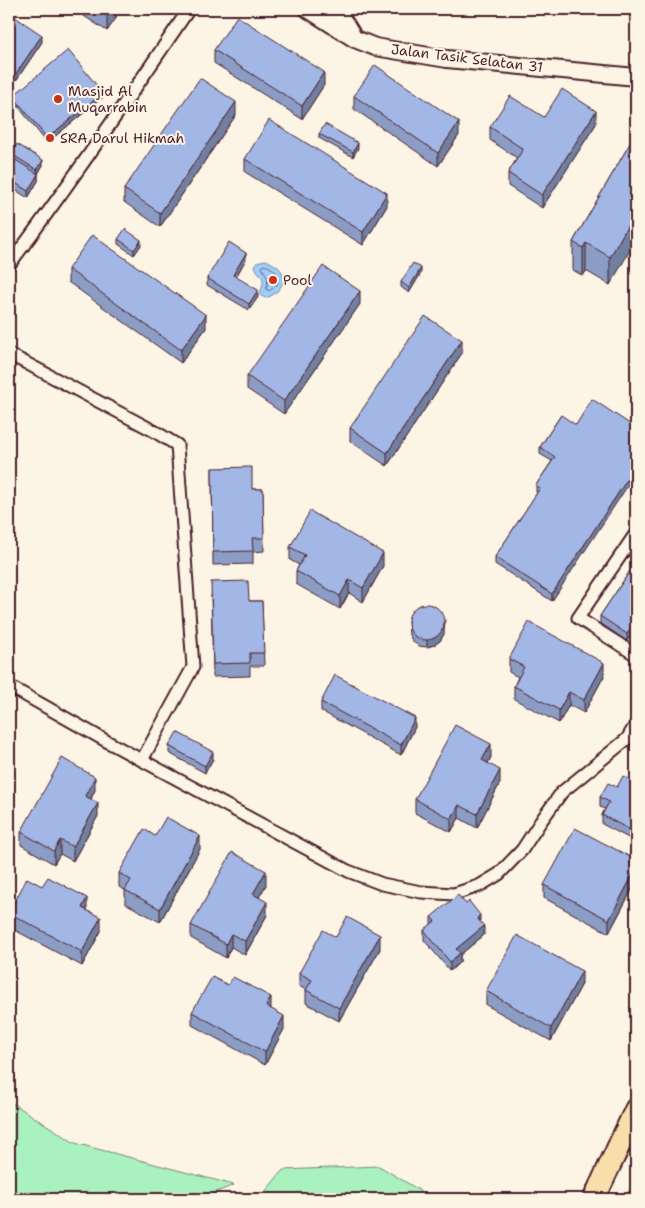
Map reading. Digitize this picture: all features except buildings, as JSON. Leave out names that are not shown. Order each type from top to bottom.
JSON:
[{"type":"highway","points":[[594,1199],[636,1109]]},
{"type":"street","points":[[9,265],[78,170],[189,9]]},
{"type":"street","name":"Jalan Tasik Selatan 31","points":[[308,9],[355,39],[375,47],[447,59],[636,77]]},
{"type":"street","points":[[338,9],[355,39]]},
{"type":"street","points":[[9,354],[177,445],[193,667],[142,760]]},
{"type":"street","points":[[636,533],[578,618],[636,655]]},
{"type":"street","points":[[9,686],[108,742],[348,871],[382,884],[422,892],[454,894],[479,886],[499,874],[522,850],[540,821],[562,792],[627,739],[636,724]]},
{"type":"street","points":[[616,1199],[636,1158]]},
{"type":"green space","points":[[9,1101],[75,1143],[234,1185],[199,1199],[9,1199]]},
{"type":"green space","points":[[379,1166],[419,1190],[423,1199],[259,1199],[283,1170]]},
{"type":"water","name":"Pool","points":[[266,260],[277,266],[283,276],[283,281],[279,290],[265,298],[260,295],[263,280],[255,267],[256,263]]},
{"type":"place","name":"Masjid Al Muqarrabin","points":[[58,99]]},
{"type":"place","name":"SRA Darul Hikmah","points":[[50,138]]},
{"type":"place","name":"Pool","points":[[273,280]]}]
